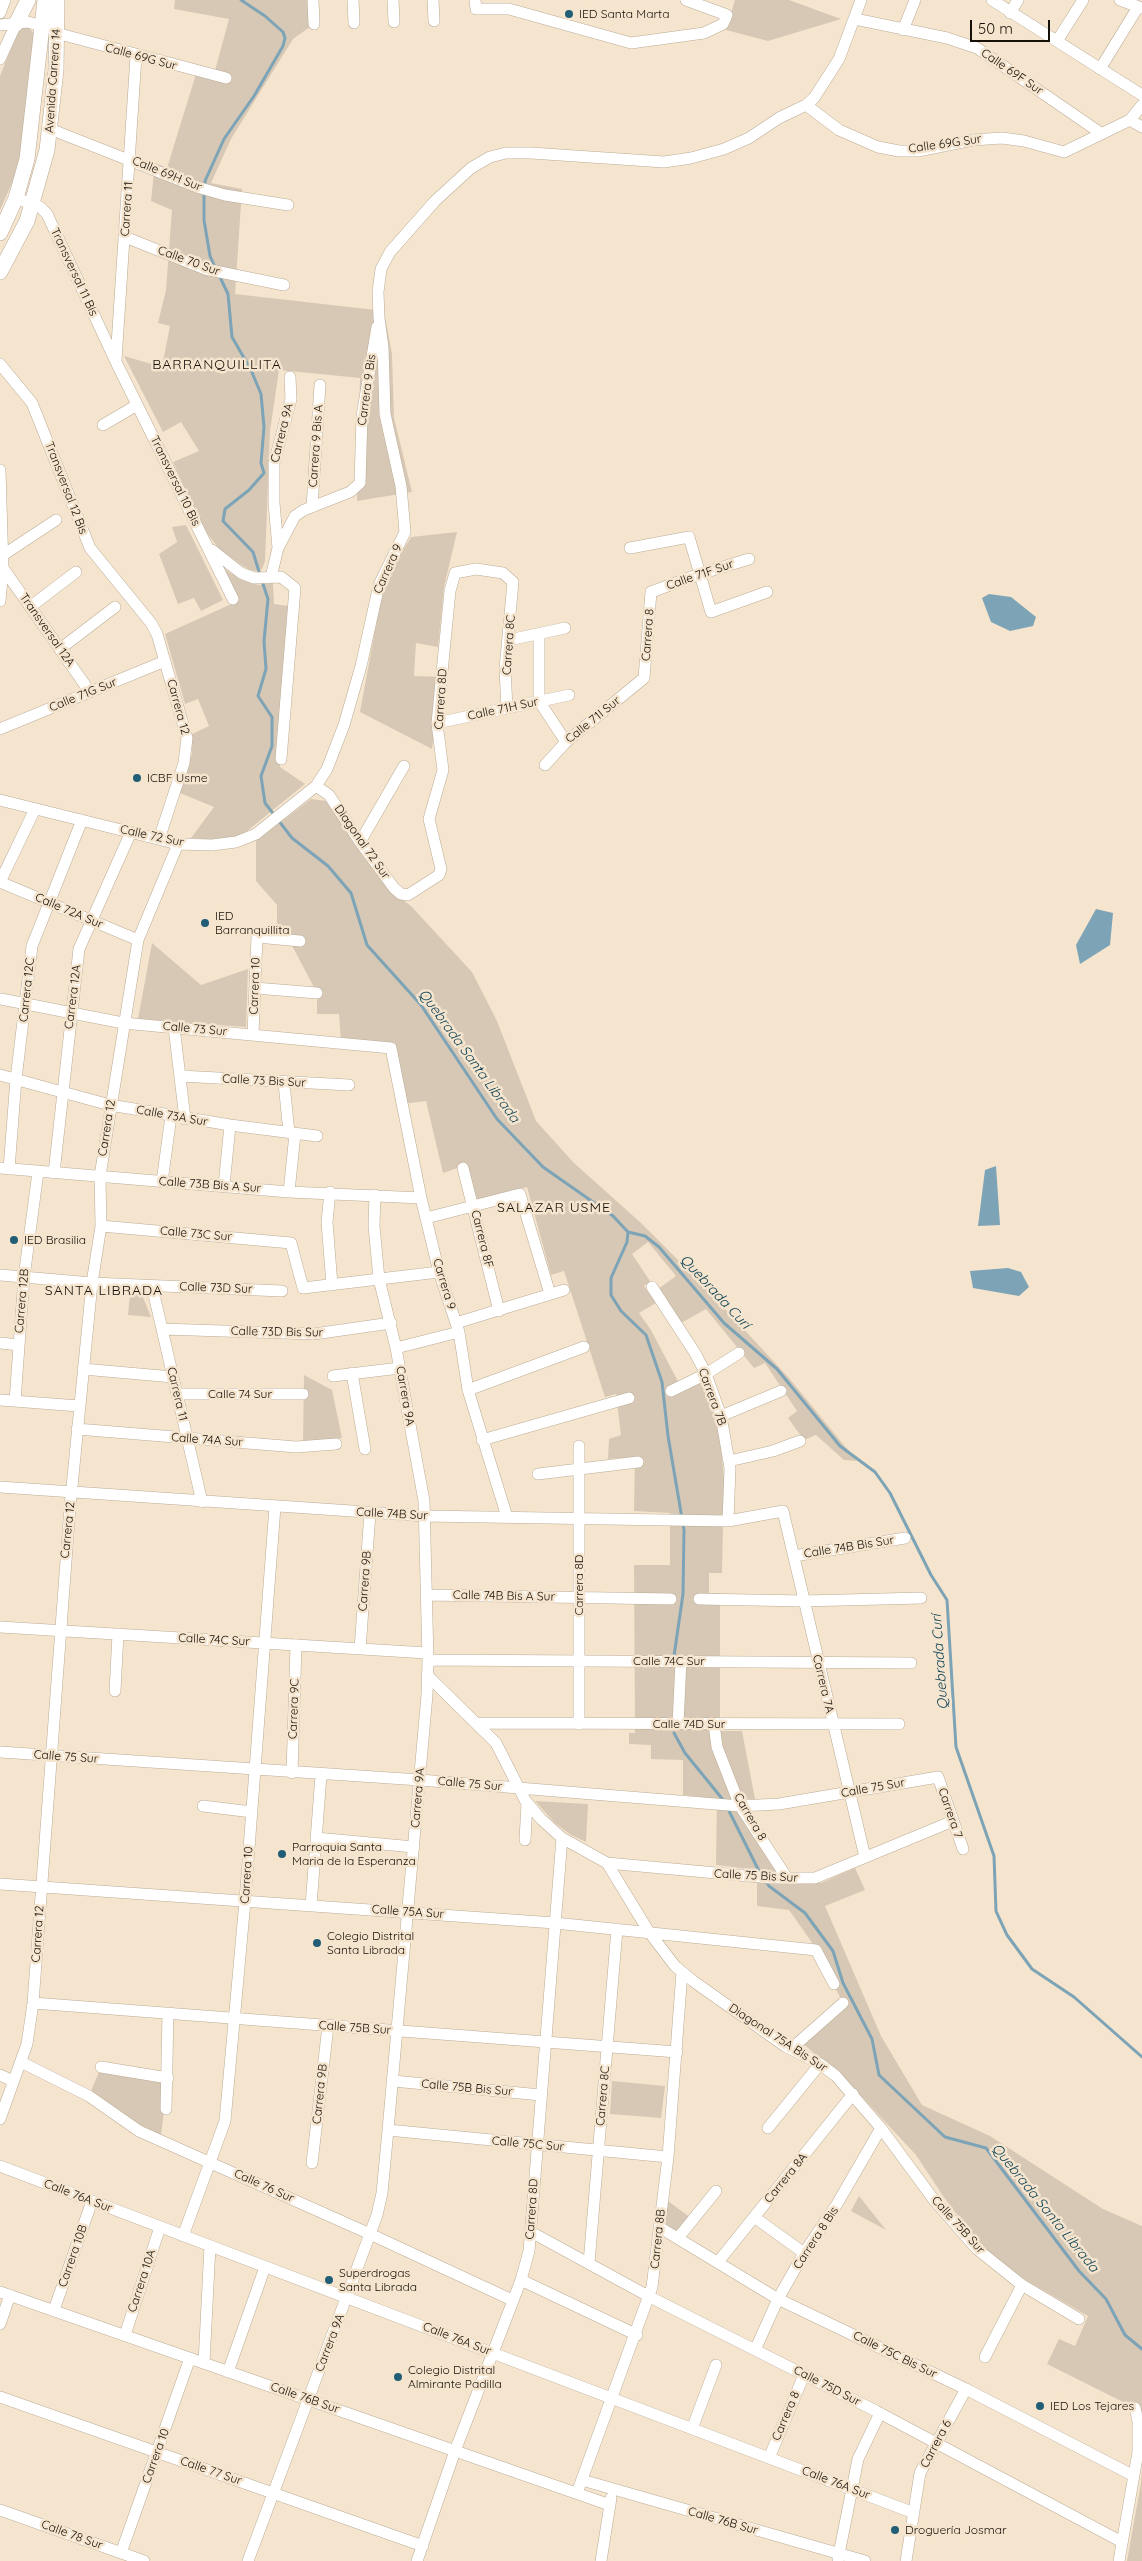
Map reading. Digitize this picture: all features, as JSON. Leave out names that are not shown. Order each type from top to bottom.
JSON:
[{"type":"main road","points":[[16,24],[28,0]]},
{"type":"main road","name":"Avenida Carrera 14","points":[[0,272],[24,228],[33,205],[43,171],[50,129],[56,70],[45,0]]},
{"type":"main road","name":"Avenida Carrera 14","points":[[0,233],[16,198],[31,139],[57,0]]},
{"type":"street","points":[[0,13],[5,0]]},
{"type":"street","points":[[313,0],[314,24]]},
{"type":"street","points":[[353,0],[354,23]]},
{"type":"street","points":[[393,0],[394,22]]},
{"type":"street","points":[[433,0],[434,21]]},
{"type":"street","points":[[475,5],[510,4],[631,43],[704,32],[723,24],[727,15],[686,0]]},
{"type":"street","points":[[379,318],[378,292],[381,269],[390,252],[435,201],[471,168],[490,157],[506,153],[531,153],[650,162],[691,158],[724,149],[749,138],[779,118],[806,105],[814,98],[839,59],[861,0]]},
{"type":"street","points":[[903,30],[915,0]]},
{"type":"street","points":[[992,0],[1142,95]]},
{"type":"street","points":[[1010,13],[1018,0]]},
{"type":"street","points":[[1057,41],[1083,0]]},
{"type":"street","points":[[1100,68],[1140,7],[1120,0]]},
{"type":"street","name":"Calle 69F Sur","points":[[855,19],[947,38],[977,48],[1102,134]]},
{"type":"street","points":[[0,25],[34,23],[50,30]]},
{"type":"street","points":[[0,59],[16,24]]},
{"type":"street","name":"Calle 69G Sur","points":[[50,30],[136,56],[226,78]]},
{"type":"street","name":"Carrera 11","points":[[116,362],[131,159],[136,56]]},
{"type":"street","name":"Calle 69G Sur","points":[[806,105],[839,130],[878,147],[899,150],[918,151],[973,140],[1002,138],[1024,141],[1064,152],[1102,134]]},
{"type":"street","points":[[1102,134],[1130,120],[1142,106]]},
{"type":"street","points":[[1130,120],[1142,127]]},
{"type":"street","name":"Calle 69H Sur","points":[[50,129],[131,159],[198,187],[288,205]]},
{"type":"street","name":"Transversal 11 Bis","points":[[16,198],[48,214],[116,362]]},
{"type":"street","name":"Calle 70 Sur","points":[[125,236],[210,270],[284,285]]},
{"type":"street","name":"Carrera 9 Bis","points":[[312,507],[354,490],[361,478],[362,416],[379,318]]},
{"type":"street","name":"Carrera 9","points":[[295,804],[316,786],[327,769],[344,724],[361,666],[379,585],[405,532],[401,486],[385,414],[383,347],[379,318]]},
{"type":"street","name":"Transversal 10 Bis","points":[[116,362],[234,599]]},
{"type":"street","name":"Transversal 12 Bis","points":[[0,364],[32,403],[84,538],[96,556],[151,623],[166,661]]},
{"type":"street","name":"Carrera 9A","points":[[278,548],[274,502],[274,463],[291,399],[290,377]]},
{"type":"street","name":"Carrera 9 Bis A","points":[[312,507],[320,385]]},
{"type":"street","points":[[103,425],[138,405]]},
{"type":"street","points":[[0,470],[3,556],[0,601]]},
{"type":"street","points":[[269,578],[278,548],[294,516],[312,507]]},
{"type":"street","points":[[3,556],[56,520]]},
{"type":"street","points":[[630,548],[689,537],[711,612],[767,592]]},
{"type":"street","points":[[207,546],[235,570],[254,578],[284,579],[295,588],[282,758]]},
{"type":"street","name":"Calle 71F Sur","points":[[651,592],[749,559]]},
{"type":"street","name":"Transversal 12A","points":[[3,568],[90,692]]},
{"type":"street","name":"Carrera 8C","points":[[455,573],[476,569],[503,573],[513,582],[505,669],[507,708]]},
{"type":"street","points":[[30,607],[76,572]]},
{"type":"street","name":"Carrera 8D","points":[[408,895],[441,872],[429,818],[443,770],[437,723],[450,591],[455,573]]},
{"type":"street","name":"Carrera 8","points":[[644,678],[651,592]]},
{"type":"street","points":[[60,649],[115,607]]},
{"type":"street","points":[[509,640],[565,628]]},
{"type":"street","points":[[539,635],[539,701],[566,742]]},
{"type":"street","name":"Calle 71G Sur","points":[[0,729],[166,661]]},
{"type":"street","name":"Carrera 12","points":[[159,839],[184,763],[187,738],[166,661]]},
{"type":"street","name":"Calle 71I Sur","points":[[545,765],[566,742],[644,678]]},
{"type":"street","name":"Calle 71H Sur","points":[[437,723],[569,695]]},
{"type":"street","points":[[360,842],[404,766]]},
{"type":"street","name":"Diagonal 72 Sur","points":[[316,786],[329,795],[360,842],[394,888],[401,894],[408,895]]},
{"type":"street","name":"Calle 72 Sur","points":[[0,800],[178,844],[224,844],[247,839],[295,804]]},
{"type":"street","points":[[0,882],[35,809]]},
{"type":"street","name":"Carrera 12C","points":[[5,1168],[32,946],[82,820]]},
{"type":"street","name":"Carrera 12A","points":[[54,1173],[79,949],[131,832]]},
{"type":"street","name":"Carrera 12","points":[[0,2119],[27,2044],[33,2002],[50,1756],[79,1406],[92,1283],[101,1226],[100,1176],[123,1023],[138,940],[178,844]]},
{"type":"street","name":"Calle 72A Sur","points":[[0,882],[138,940]]},
{"type":"street","name":"Carrera 10","points":[[253,1034],[257,937],[300,941]]},
{"type":"street","points":[[255,988],[317,993]]},
{"type":"street","name":"Calle 73 Sur","points":[[1,999],[123,1023],[391,1048]]},
{"type":"street","points":[[174,1027],[185,1119]]},
{"type":"street","name":"Carrera 9","points":[[391,1048],[421,1198],[439,1272],[457,1327],[468,1390],[507,1517]]},
{"type":"street","name":"Calle 73A Sur","points":[[0,1075],[110,1105],[230,1126],[317,1136]]},
{"type":"street","name":"Calle 73 Bis Sur","points":[[180,1076],[349,1085]]},
{"type":"street","points":[[284,1083],[292,1133],[289,1192]]},
{"type":"street","points":[[162,1182],[170,1116]]},
{"type":"street","points":[[224,1186],[230,1126]]},
{"type":"street","name":"Calle 73B Bis A Sur","points":[[5,1168],[289,1192],[330,1192],[421,1198]]},
{"type":"street","name":"Carrera 8F","points":[[463,1168],[474,1205],[499,1310]]},
{"type":"street","name":"Carrera 12B","points":[[14,1401],[24,1277],[38,1172]]},
{"type":"street","points":[[330,1192],[328,1222],[332,1284],[439,1272]]},
{"type":"street","points":[[426,1218],[520,1194],[550,1294]]},
{"type":"street","name":"Carrera 9A","points":[[248,2561],[370,2234],[382,2193],[409,1912],[427,1675],[425,1516],[424,1501],[400,1368],[391,1323],[379,1280],[374,1226],[375,1196]]},
{"type":"street","name":"Calle 73C Sur","points":[[101,1226],[291,1243],[303,1288],[332,1284]]},
{"type":"street","name":"Calle 73D Sur","points":[[0,1275],[92,1283],[282,1291]]},
{"type":"street","name":"Carrera 11","points":[[152,1286],[202,1502]]},
{"type":"street","name":"Carrera 7B","points":[[652,1287],[706,1374],[721,1416],[729,1461],[728,1520]]},
{"type":"street","points":[[396,1348],[499,1310],[564,1290]]},
{"type":"street","name":"Calle 73D Bis Sur","points":[[162,1329],[314,1334],[391,1323]]},
{"type":"street","points":[[0,1343],[19,1344]]},
{"type":"street","points":[[468,1390],[584,1347]]},
{"type":"street","points":[[671,1391],[706,1374],[739,1353]]},
{"type":"street","points":[[333,1376],[400,1368]]},
{"type":"street","points":[[83,1369],[173,1377]]},
{"type":"street","points":[[352,1373],[365,1449]]},
{"type":"street","points":[[721,1416],[781,1391]]},
{"type":"street","name":"Calle 74 Sur","points":[[177,1394],[303,1394]]},
{"type":"street","points":[[482,1440],[629,1398]]},
{"type":"street","points":[[0,1400],[79,1406]]},
{"type":"street","name":"Calle 74A Sur","points":[[77,1429],[296,1447],[336,1444]]},
{"type":"street","points":[[729,1461],[773,1451],[800,1442]]},
{"type":"street","name":"Carrera 8D","points":[[579,1446],[579,1724]]},
{"type":"street","points":[[538,1474],[579,1467],[638,1462]]},
{"type":"street","name":"Calle 74B Sur","points":[[0,1487],[425,1516],[690,1521],[728,1520],[783,1511]]},
{"type":"street","name":"Carrera 10","points":[[183,2236],[225,2121],[245,1901],[275,1507]]},
{"type":"street","name":"Carrera 7A","points":[[783,1511],[865,1857]]},
{"type":"street","name":"Carrera 9B","points":[[360,1649],[370,1513]]},
{"type":"street","name":"Calle 74B Bis Sur","points":[[794,1556],[905,1538]]},
{"type":"street","name":"Calle 74B Bis A Sur","points":[[426,1595],[671,1599]]},
{"type":"street","points":[[699,1599],[804,1601],[921,1598]]},
{"type":"street","name":"Calle 74C Sur","points":[[0,1627],[360,1649],[427,1656],[579,1661],[911,1663]]},
{"type":"street","points":[[115,1691],[118,1634]]},
{"type":"street","name":"Carrera 9C","points":[[292,1773],[296,1645]]},
{"type":"street","points":[[678,1724],[681,1661]]},
{"type":"street","points":[[427,1675],[478,1723],[502,1752],[527,1803],[562,1838],[607,1863]]},
{"type":"street","name":"Calle 74D Sur","points":[[478,1723],[899,1724]]},
{"type":"street","name":"Carrera 8","points":[[714,1724],[717,1747],[737,1806],[787,1878]]},
{"type":"street","name":"Calle 75 Sur","points":[[0,1752],[292,1773],[420,1780],[737,1806],[779,1804],[938,1777]]},
{"type":"street","points":[[311,1906],[322,1775]]},
{"type":"street","name":"Carrera 7","points":[[938,1777],[963,1849]]},
{"type":"street","points":[[525,1840],[527,1803]]},
{"type":"street","points":[[202,1806],[252,1812]]},
{"type":"street","name":"Calle 75 Bis Sur","points":[[607,1863],[771,1878],[821,1877],[953,1821]]},
{"type":"street","points":[[316,1838],[414,1847]]},
{"type":"street","name":"Carrera 8D","points":[[417,2561],[455,2451],[526,2265],[531,2232],[536,2144],[562,1838]]},
{"type":"street","name":"Diagonal 75A Bis Sur","points":[[607,1863],[649,1932],[682,1972],[791,2049],[820,2064],[836,2076],[881,2128]]},
{"type":"street","name":"Calle 75A Sur","points":[[0,1884],[555,1923],[816,1950],[834,1984]]},
{"type":"street","name":"Carrera 8C","points":[[589,2263],[617,1929]]},
{"type":"street","name":"Carrera 8B","points":[[577,2493],[650,2297],[668,2157],[682,1972]]},
{"type":"street","name":"Calle 75B Sur","points":[[33,2002],[677,2052]]},
{"type":"street","points":[[791,2049],[843,2003]]},
{"type":"street","points":[[166,2109],[168,2013]]},
{"type":"street","name":"Carrera 9B","points":[[312,2163],[328,2026]]},
{"type":"street","name":"Calle 76 Sur","points":[[21,2062],[89,2096],[139,2131],[370,2234],[512,2300]]},
{"type":"street","points":[[768,2128],[820,2064]]},
{"type":"street","points":[[101,2068],[168,2078]]},
{"type":"street","points":[[0,2075],[13,2081]]},
{"type":"street","name":"Calle 75B Bis Sur","points":[[393,2081],[541,2095]]},
{"type":"street","name":"Carrera 8A","points":[[718,2262],[853,2094]]},
{"type":"street","name":"Calle 75B Sur","points":[[881,2128],[957,2227],[977,2249],[1022,2285],[1079,2319]]},
{"type":"street","name":"Carrera 8 Bis","points":[[754,2350],[778,2298],[804,2253],[837,2204],[881,2128]]},
{"type":"street","name":"Calle 75C Sur","points":[[388,2130],[668,2157]]},
{"type":"street","name":"Calle 76A Sur","points":[[0,2166],[914,2513]]},
{"type":"street","points":[[678,2238],[716,2191]]},
{"type":"street","name":"Carrera 10B","points":[[54,2310],[92,2201]]},
{"type":"street","points":[[754,2217],[804,2253]]},
{"type":"street","name":"Carrera 10A","points":[[125,2335],[160,2227]]},
{"type":"street","name":"Calle 75C Bis Sur","points":[[659,2227],[778,2298],[966,2389],[1134,2476]]},
{"type":"street","name":"Calle 75D Sur","points":[[531,2232],[650,2297],[880,2413],[1122,2542]]},
{"type":"street","points":[[204,2363],[210,2246]]},
{"type":"street","points":[[228,2372],[265,2267]]},
{"type":"street","points":[[521,2280],[636,2335]]},
{"type":"street","points":[[985,2357],[1022,2285]]},
{"type":"street","points":[[0,2324],[5,2293]]},
{"type":"street","name":"Calle 76B Sur","points":[[5,2293],[610,2504]]},
{"type":"street","name":"Carrera 10","points":[[121,2553],[190,2358]]},
{"type":"street","points":[[692,2429],[716,2365]]},
{"type":"street","name":"Carrera 8","points":[[769,2458],[804,2375]]},
{"type":"street","name":"Carrera 6","points":[[906,2561],[920,2473],[966,2389]]},
{"type":"street","name":"Calle 77 Sur","points":[[0,2397],[422,2546]]},
{"type":"street","points":[[1119,2561],[1134,2476],[1138,2439],[1135,2408]]},
{"type":"street","points":[[839,2557],[858,2459],[880,2413]]},
{"type":"street","name":"Calle 76B Sur","points":[[582,2480],[839,2557],[865,2561]]},
{"type":"street","points":[[601,2561],[612,2489]]},
{"type":"street","name":"Calle 78 Sur","points":[[0,2510],[144,2561]]},
{"type":"shaded area","points":[[175,0],[313,0],[314,24],[293,39],[231,139],[211,183],[242,189],[235,294],[384,311],[392,354],[394,418],[412,492],[357,501],[360,378],[279,370],[270,431],[265,561],[262,569],[255,571],[249,570],[220,550],[203,528],[173,462],[199,451],[181,422],[163,432],[124,356],[162,367],[170,326],[158,323],[166,290],[172,210],[151,201],[155,163],[167,168],[196,74],[213,78],[229,19],[174,9]]},
{"type":"shaded area","points":[[735,0],[789,0],[841,19],[768,41],[726,30]]},
{"type":"shaded area","points":[[28,27],[36,36],[23,145],[12,183],[0,210],[0,76],[19,28]]},
{"type":"shaded area","points":[[186,525],[223,600],[201,611],[194,598],[178,604],[159,554],[177,542],[172,527]]},
{"type":"shaded area","points":[[457,532],[444,587],[438,647],[416,643],[414,676],[441,677],[432,749],[360,712],[380,603],[387,577],[411,537]]},
{"type":"shaded area","points":[[220,565],[230,573],[249,582],[259,585],[273,583],[274,604],[289,606],[280,767],[305,784],[241,836],[217,840],[191,838],[214,807],[180,793],[192,754],[192,734],[209,726],[198,699],[185,704],[165,634],[238,601]]},
{"type":"shaded area","points":[[311,799],[327,801],[392,892],[411,906],[472,972],[497,1021],[536,1121],[574,1163],[641,1223],[702,1284],[789,1378],[857,1461],[844,1460],[816,1435],[804,1440],[788,1418],[797,1411],[765,1363],[754,1368],[706,1309],[681,1323],[658,1289],[676,1276],[648,1242],[632,1254],[650,1281],[644,1286],[656,1303],[639,1313],[651,1330],[682,1389],[703,1381],[720,1434],[724,1478],[722,1573],[709,1573],[709,1593],[720,1593],[720,1731],[742,1731],[755,1799],[732,1798],[738,1812],[784,1883],[821,1883],[855,1868],[865,1890],[825,1906],[881,2036],[922,2105],[990,2136],[1103,2209],[1142,2226],[1142,2418],[1135,2408],[1047,2364],[1059,2339],[1075,2346],[1088,2316],[1027,2281],[992,2255],[974,2237],[943,2196],[916,2155],[852,2086],[800,2041],[843,2003],[813,1944],[789,1910],[757,1906],[757,1870],[716,1865],[717,1799],[683,1795],[683,1760],[651,1759],[651,1745],[629,1744],[629,1733],[635,1733],[634,1565],[670,1565],[670,1513],[634,1511],[635,1457],[608,1459],[609,1439],[621,1435],[616,1394],[605,1397],[564,1271],[551,1275],[527,1187],[477,1201],[466,1165],[443,1173],[426,1101],[402,1104],[391,1048],[341,1043],[339,1014],[317,1014],[317,993],[289,940],[277,939],[277,905],[256,881],[256,841]]},
{"type":"shaded area","points":[[152,943],[201,985],[248,969],[246,1027],[138,1019]]},
{"type":"shaded area","points":[[130,1294],[142,1295],[151,1317],[128,1315]]},
{"type":"shaded area","points":[[304,1375],[332,1390],[342,1438],[303,1442]]},
{"type":"shaded area","points":[[535,1801],[588,1804],[586,1842],[571,1835],[555,1823]]},
{"type":"shaded area","points":[[101,2067],[168,2078],[161,2135],[130,2120],[91,2091]]},
{"type":"shaded area","points":[[612,2081],[665,2086],[661,2118],[610,2114]]},
{"type":"shaded area","points":[[859,2196],[886,2230],[851,2211]]},
{"type":"shaded area","points":[[668,2201],[691,2218],[679,2233],[664,2225]]},
{"type":"shaded area","points":[[1142,2468],[1142,2561],[1127,2561],[1141,2483]]},
{"type":"water","points":[[989,594],[1011,597],[1036,617],[1033,626],[1010,631],[991,622],[982,598]]},
{"type":"water","points":[[1096,909],[1113,913],[1110,945],[1080,964],[1076,945]]},
{"type":"water","points":[[996,1166],[1000,1225],[978,1226],[985,1170]]},
{"type":"water","points":[[1008,1268],[1021,1272],[1029,1287],[1019,1296],[973,1288],[970,1271]]},
{"type":"waterway","name":"Quebrada Santa Librada","points":[[205,186],[205,181],[224,139],[254,96],[283,46],[285,38],[283,32],[265,16],[241,0]]},
{"type":"waterway","name":"Quebrada Santa Librada","points":[[204,193],[204,220],[210,256],[215,267]]},
{"type":"waterway","name":"Quebrada Santa Librada","points":[[219,275],[228,294],[232,337],[251,370],[261,394],[264,427],[261,463],[264,473],[249,490],[225,509],[223,521],[253,552],[260,575]]},
{"type":"waterway","name":"Quebrada Santa Librada","points":[[262,581],[268,599],[264,641],[266,669],[258,696],[272,717],[272,746],[261,776],[265,803],[292,838],[328,866],[351,893],[367,945],[421,1005],[497,1119],[543,1167],[613,1216],[628,1232],[627,1242],[611,1278],[611,1295],[621,1311],[646,1335],[662,1382],[668,1436],[684,1530],[683,1594],[674,1656]]},
{"type":"waterway","name":"Quebrada Curí","points":[[628,1232],[645,1236],[659,1247],[724,1323],[777,1369],[840,1446],[875,1472],[890,1493],[931,1575],[947,1600],[956,1747],[994,1856],[996,1911],[1007,1935],[1032,1969],[1074,1997],[1142,2057]]},
{"type":"waterway","name":"Quebrada Santa Librada","points":[[674,1733],[685,1753],[724,1801]]},
{"type":"waterway","name":"Quebrada Santa Librada","points":[[728,1809],[761,1875]]},
{"type":"waterway","name":"Quebrada Santa Librada","points":[[765,1880],[769,1886],[805,1913],[833,1951],[843,1983],[872,2039],[879,2075],[945,2137],[986,2148],[1079,2271],[1106,2299],[1125,2335],[1142,2349]]},
{"type":"place","name":"IED Santa Marta","points":[[569,14]]},
{"type":"place","name":"ICBF Usme","points":[[137,778]]},
{"type":"place","name":"IED Barranquillita","points":[[205,923]]},
{"type":"place","name":"IED Brasilia","points":[[14,1240]]},
{"type":"place","name":"Parroquia Santa Maria de la Esperanza","points":[[282,1854]]},
{"type":"place","name":"Colegio Distrital Santa Librada","points":[[317,1943]]},
{"type":"place","name":"Superdrogas Santa Librada","points":[[329,2280]]},
{"type":"place","name":"Colegio Distrital Almirante Padilla","points":[[398,2377]]},
{"type":"place","name":"IED Los Tejares","points":[[1040,2406]]},
{"type":"place","name":"Droguería Josmar","points":[[895,2530]]},
{"type":"district","name":"BARRANQUILLITA","points":[[217,365]]},
{"type":"district","name":"SALAZAR USME","points":[[554,1208]]},
{"type":"district","name":"SANTA LIBRADA","points":[[104,1291]]}]
